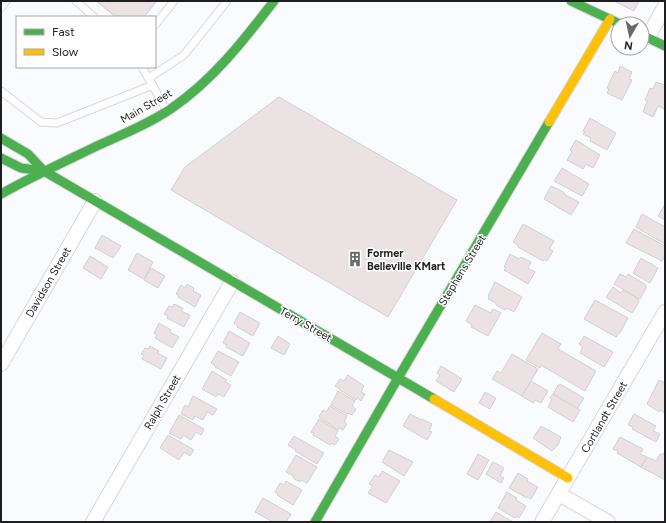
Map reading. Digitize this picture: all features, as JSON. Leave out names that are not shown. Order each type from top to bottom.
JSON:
[{"type":"main road","name":"Main Street","points":[[1,194],[44,171],[144,124],[166,111],[196,89],[215,72],[240,44],[274,1]]},
{"type":"main road","points":[[571,1],[610,19]]},
{"type":"main road","name":"Stephens Street","points":[[315,522],[398,378],[610,19]]},
{"type":"main road","points":[[650,38],[665,46]]},
{"type":"main road","points":[[1,138],[28,154],[44,171]]},
{"type":"main road","points":[[1,158],[18,167],[28,170],[44,171]]},
{"type":"main road","name":"Terry Street","points":[[44,171],[568,478]]},
{"type":"street","points":[[650,28],[665,6]]},
{"type":"street","name":"Davidson Street","points":[[1,364],[95,201]]},
{"type":"street","name":"Ralph Street","points":[[92,522],[232,282]]},
{"type":"street","name":"Cortlandt Street","points":[[542,522],[665,312]]},
{"type":"street","points":[[559,494],[608,522]]},
{"type":"lane","points":[[1,8],[6,1]]},
{"type":"lane","points":[[76,1],[93,16]]},
{"type":"lane","points":[[156,23],[174,1]]},
{"type":"lane","points":[[1,91],[41,122],[57,123],[151,82],[184,55],[227,1]]},
{"type":"lane","points":[[143,68],[166,111]]},
{"type":"building","points":[[96,1],[157,1],[145,16],[115,16]]},
{"type":"building","points":[[614,1],[639,1],[634,11]]},
{"type":"building","points":[[620,66],[632,72],[629,79],[632,80],[622,100],[607,93],[609,89],[607,88],[615,71],[618,73]]},
{"type":"building","points":[[656,82],[665,85],[665,106],[664,109],[658,106],[653,117],[643,112],[647,101],[645,100],[650,88],[653,89]]},
{"type":"building","name":"Former Belleville KMart","points":[[279,97],[457,200],[388,317],[171,190],[185,167]]},
{"type":"building","points":[[590,118],[616,133],[607,150],[590,141],[591,138],[583,134],[585,132],[583,131]]},
{"type":"building","points":[[576,140],[600,155],[593,168],[586,164],[583,169],[567,160],[572,152],[570,150]]},
{"type":"building","points":[[562,168],[589,184],[582,196],[554,181]]},
{"type":"building","points":[[551,186],[579,202],[571,215],[544,199]]},
{"type":"building","points":[[665,204],[665,220],[658,216]]},
{"type":"building","points":[[642,214],[665,227],[665,244],[636,227]]},
{"type":"building","points":[[523,224],[554,241],[549,249],[553,251],[547,261],[544,259],[543,261],[518,247],[518,245],[513,242]]},
{"type":"building","points":[[634,229],[665,246],[665,256],[662,261],[626,243]]},
{"type":"building","points":[[102,235],[121,246],[113,258],[95,248]]},
{"type":"building","points":[[137,253],[153,262],[144,279],[128,270]]},
{"type":"building","points":[[510,254],[519,259],[521,257],[531,262],[528,268],[535,272],[528,284],[504,270]]},
{"type":"building","points":[[90,256],[108,267],[101,279],[83,268]]},
{"type":"building","points":[[641,258],[658,268],[650,283],[633,273]]},
{"type":"building","points":[[151,268],[165,276],[158,288],[144,280]]},
{"type":"building","points":[[620,274],[626,277],[628,274],[646,285],[640,299],[614,284]]},
{"type":"building","points":[[495,282],[522,297],[514,312],[507,308],[505,310],[488,299]]},
{"type":"building","points":[[187,284],[194,288],[193,291],[201,295],[195,307],[178,297],[179,296],[176,294],[181,285],[185,288]]},
{"type":"building","points":[[613,287],[621,293],[623,290],[638,299],[639,302],[632,313],[606,297]]},
{"type":"building","points":[[595,300],[628,318],[620,333],[616,337],[584,319]]},
{"type":"building","points":[[174,304],[183,308],[181,311],[190,315],[184,327],[167,318],[168,316],[164,314],[169,306],[172,307]]},
{"type":"building","points":[[475,305],[491,313],[493,309],[501,313],[488,336],[471,327],[472,325],[466,321]]},
{"type":"building","points":[[240,312],[260,323],[253,336],[237,327],[238,326],[234,323]]},
{"type":"building","points":[[159,323],[179,337],[172,348],[155,338],[157,335],[154,333]]},
{"type":"building","points":[[229,331],[250,343],[243,356],[226,347],[227,345],[223,343]]},
{"type":"building","points":[[542,333],[561,344],[558,349],[596,371],[585,391],[541,365],[540,368],[526,360]]},
{"type":"building","points":[[278,336],[290,344],[284,355],[271,348]]},
{"type":"building","points":[[584,336],[613,352],[604,367],[580,353],[583,347],[579,344]]},
{"type":"building","points":[[150,346],[159,351],[157,353],[167,358],[161,369],[142,359],[144,355],[141,354],[145,348],[148,349]]},
{"type":"building","points":[[218,351],[239,362],[231,376],[211,363]]},
{"type":"building","points":[[512,354],[538,369],[522,396],[492,379],[497,371],[501,373]]},
{"type":"building","points":[[441,366],[462,379],[454,392],[436,381],[440,375],[437,373]]},
{"type":"building","points":[[212,371],[227,380],[225,382],[231,385],[224,397],[218,394],[216,397],[202,389]]},
{"type":"building","points":[[348,375],[364,386],[361,392],[365,394],[361,401],[357,398],[356,400],[335,386],[340,379],[344,381]]},
{"type":"building","points":[[659,380],[665,383],[665,413],[660,410],[659,412],[647,404]]},
{"type":"building","points":[[531,381],[548,391],[541,403],[535,400],[533,403],[522,396]]},
{"type":"building","points":[[560,384],[584,398],[577,409],[553,394]]},
{"type":"building","points":[[338,391],[355,401],[352,406],[356,409],[352,415],[347,414],[331,405]]},
{"type":"building","points":[[485,392],[496,398],[490,409],[479,403]]},
{"type":"building","points":[[553,394],[580,410],[573,422],[548,407],[552,399],[550,398]]},
{"type":"building","points":[[193,396],[217,409],[213,415],[207,412],[203,420],[195,416],[193,420],[181,414],[185,405],[188,407]]},
{"type":"building","points":[[330,406],[347,416],[344,422],[347,424],[343,430],[339,428],[338,430],[319,417],[323,410],[326,412]]},
{"type":"building","points":[[410,414],[432,424],[429,431],[432,432],[427,440],[403,426]]},
{"type":"building","points":[[634,414],[656,426],[653,431],[660,434],[656,442],[632,429],[633,427],[628,425]]},
{"type":"building","points":[[179,415],[204,429],[201,435],[196,432],[191,440],[183,435],[181,439],[169,433]]},
{"type":"building","points":[[319,419],[338,431],[335,436],[339,439],[335,445],[331,443],[330,445],[313,435],[314,433],[311,432]]},
{"type":"building","points":[[541,426],[561,437],[558,445],[552,451],[533,438]]},
{"type":"building","points":[[168,435],[194,450],[190,456],[184,452],[179,460],[160,448]]},
{"type":"building","points":[[294,436],[324,453],[317,464],[288,445]]},
{"type":"building","points":[[620,437],[643,449],[640,454],[647,457],[641,467],[617,453],[618,451],[613,449]]},
{"type":"building","points":[[389,450],[413,462],[404,476],[382,462]]},
{"type":"building","points":[[663,453],[665,454],[665,480],[641,467],[647,457],[656,461],[660,454],[662,455]]},
{"type":"building","points":[[478,454],[489,460],[478,480],[467,474]]},
{"type":"building","points":[[296,455],[317,467],[307,483],[301,480],[300,482],[293,478],[294,476],[286,472]]},
{"type":"building","points":[[493,462],[504,468],[500,476],[504,478],[501,483],[486,474]]},
{"type":"building","points":[[382,471],[400,481],[386,503],[368,493],[373,486],[369,484],[375,475],[379,477]]},
{"type":"building","points":[[518,473],[528,479],[527,481],[538,487],[531,499],[509,488]]},
{"type":"building","points":[[286,481],[302,490],[293,505],[277,495],[278,494],[275,492],[280,483],[284,485]]},
{"type":"building","points":[[507,492],[526,506],[519,518],[516,516],[515,518],[498,508]]},
{"type":"building","points":[[263,498],[291,514],[286,522],[273,522],[255,512]]},
{"type":"building","points":[[496,512],[513,522],[490,522]]},
{"type":"traffic: fast","points":[[1,194],[99,145],[145,124],[172,108],[201,85],[227,59],[274,1]]},
{"type":"traffic: fast","points":[[571,1],[610,19]]},
{"type":"traffic: fast","points":[[650,39],[665,46]]},
{"type":"traffic: fast","points":[[315,522],[549,122]]},
{"type":"traffic: fast","points":[[1,138],[28,154],[44,171]]},
{"type":"traffic: fast","points":[[1,158],[21,168],[44,171]]},
{"type":"traffic: fast","points":[[44,171],[434,399]]},
{"type":"traffic: slow","points":[[549,122],[610,19]]},
{"type":"traffic: slow","points":[[434,399],[568,478]]},
{"type":"place","name":"Former Belleville KMart","points":[[355,259]]}]
